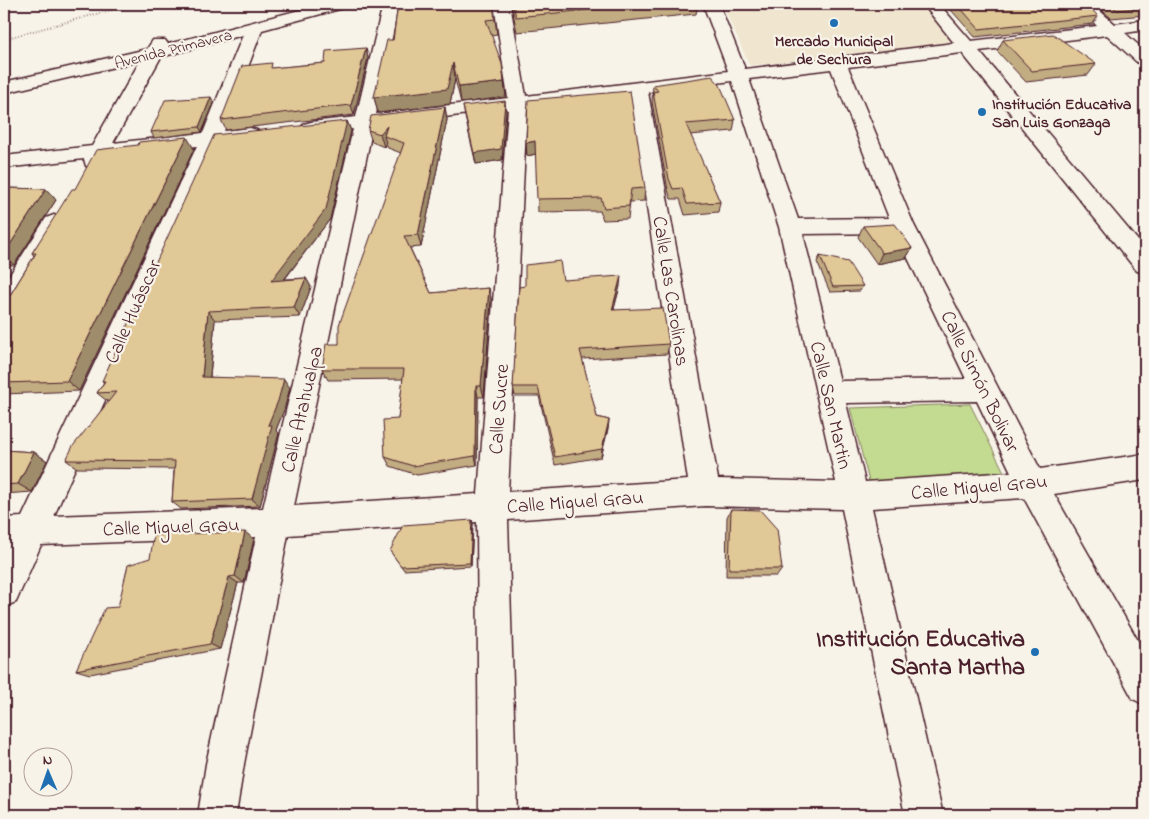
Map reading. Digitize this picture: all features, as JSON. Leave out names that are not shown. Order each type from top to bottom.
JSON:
[{"type":"street","name":"Avenida Primavera","points":[[4,74],[288,4]]},
{"type":"street","name":"Avenida Primavera","points":[[4,87],[154,53],[341,4]]},
{"type":"street","name":"Calle Atahualpa","points":[[217,815],[225,764],[276,522],[391,4]]},
{"type":"street","name":"Calle Sucre","points":[[498,815],[492,506],[518,104],[502,4]]},
{"type":"street","name":"Calle San Martin","points":[[711,4],[739,76],[790,227],[854,496],[924,815]]},
{"type":"street","points":[[931,4],[1145,265]]},
{"type":"street","points":[[1083,4],[1145,60]]},
{"type":"street","points":[[289,130],[518,104],[1145,25]]},
{"type":"street","name":"Calle Huáscar","points":[[4,591],[18,532],[211,138],[254,28]]},
{"type":"street","points":[[80,182],[164,36]]},
{"type":"street","name":"Calle Simón Bolivar","points":[[838,64],[903,225],[1032,484],[1145,687]]},
{"type":"street","name":"Calle Las Carolinas","points":[[638,89],[705,492]]},
{"type":"street","points":[[4,162],[269,132]]},
{"type":"street","points":[[4,304],[64,207]]},
{"type":"street","points":[[790,227],[903,225]]},
{"type":"street","points":[[829,392],[985,390]]},
{"type":"street","name":"Calle Miguel Grau","points":[[18,532],[276,522],[705,492],[854,496],[1032,484],[1145,467]]},
{"type":"path","points":[[4,39],[133,4]]},
{"type":"shaded area","name":"Mercado Municipal de Sechura","points":[[722,4],[922,4],[952,42],[750,66]]},
{"type":"green space","points":[[970,404],[1005,474],[870,485],[850,408]]},
{"type":"building","points":[[398,4],[493,4],[495,19],[486,20],[502,64],[504,82],[459,87],[453,63],[447,89],[374,97],[387,40],[393,40]]},
{"type":"building","points":[[513,4],[648,4],[516,17]]},
{"type":"building","points":[[957,4],[1086,4],[1098,16],[979,29]]},
{"type":"building","points":[[1110,4],[1145,4],[1145,7],[1117,10]]},
{"type":"building","points":[[1053,34],[1096,64],[1032,71],[1003,40]]},
{"type":"building","points":[[366,48],[351,105],[221,120],[242,66],[272,63],[271,68],[325,63],[326,51]]},
{"type":"building","points":[[712,76],[720,85],[735,120],[686,124],[720,202],[687,204],[682,188],[673,189],[669,179],[653,92],[658,91],[653,85]]},
{"type":"building","points":[[630,91],[645,188],[631,189],[629,206],[604,208],[601,198],[537,199],[535,141],[526,143],[528,100]]},
{"type":"building","points":[[211,97],[199,127],[151,132],[165,100]]},
{"type":"building","points":[[505,101],[501,149],[474,153],[463,106]]},
{"type":"building","points":[[445,107],[418,235],[404,236],[431,293],[489,288],[481,386],[476,386],[475,456],[413,466],[385,457],[383,420],[398,419],[404,369],[322,369],[326,344],[339,344],[339,325],[404,143],[384,136],[387,126],[380,134],[368,130],[371,116]]},
{"type":"building","points":[[347,121],[326,209],[271,281],[306,278],[294,307],[208,311],[202,377],[284,379],[278,401],[268,425],[272,425],[252,499],[172,502],[175,461],[66,460],[73,446],[116,392],[97,393],[105,381],[102,381],[214,135]]},
{"type":"building","points":[[187,137],[67,381],[4,383],[4,305],[36,253],[32,253],[72,189],[75,189],[96,150],[138,145],[139,142]]},
{"type":"building","points":[[4,188],[46,189],[4,254]]},
{"type":"building","points":[[895,224],[912,248],[882,253],[863,226]]},
{"type":"building","points":[[820,256],[848,262],[863,286],[833,287]]},
{"type":"building","points":[[560,261],[563,280],[621,276],[612,310],[663,308],[669,344],[580,350],[597,417],[609,420],[602,449],[555,457],[538,387],[513,387],[519,287],[525,286],[525,265]]},
{"type":"building","points":[[4,450],[34,452],[18,484],[4,485]]},
{"type":"building","points":[[731,509],[760,510],[777,529],[782,569],[729,569]]},
{"type":"building","points":[[472,520],[470,563],[401,566],[390,551],[403,525]]},
{"type":"building","points":[[245,532],[235,576],[229,577],[210,644],[76,670],[105,608],[118,607],[128,565],[150,558],[154,535]]},
{"type":"place","name":"Mercado Municipal de Sechura","points":[[834,23]]},
{"type":"place","name":"Institución Educativa San Luis Gonzaga","points":[[982,112]]},
{"type":"place","name":"Institución Educativa Santa Martha","points":[[1035,652]]}]
